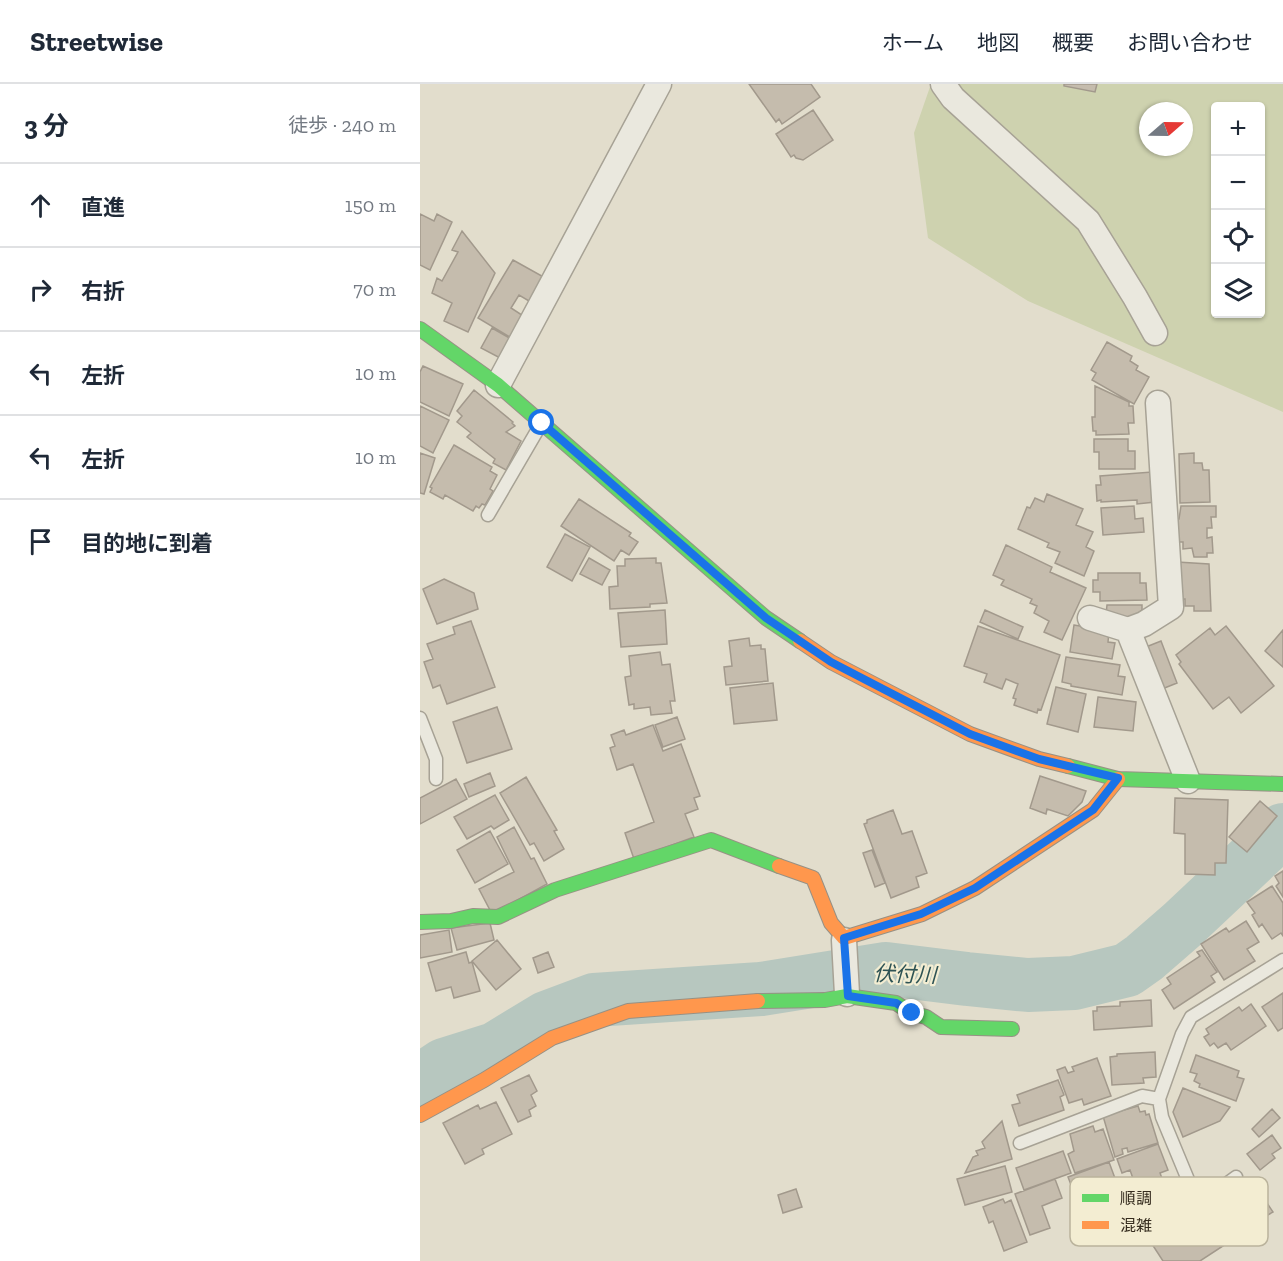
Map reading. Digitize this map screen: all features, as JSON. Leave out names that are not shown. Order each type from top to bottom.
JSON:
[{"type":"street","points":[[498,386],[659,84]]},
{"type":"street","points":[[943,84],[952,98],[1088,222],[1136,297],[1155,333]]},
{"type":"street","points":[[420,329],[498,386],[766,618],[831,662],[970,734],[1039,759],[1118,778],[1283,784]]},
{"type":"street","points":[[1090,618],[1128,630],[1144,624],[1171,607],[1158,403]]},
{"type":"street","points":[[1128,630],[1188,781]]},
{"type":"street","points":[[844,939],[921,914],[975,888],[1093,810],[1118,778]]},
{"type":"street","points":[[420,922],[451,921],[473,916],[498,917],[555,890],[711,840],[813,878],[831,923],[844,939],[847,995]]},
{"type":"street","points":[[420,1115],[484,1080],[536,1047],[583,1026],[628,1011],[731,1002],[825,1000],[847,995],[896,1003],[912,1013],[934,1020],[941,1027],[1012,1029]]},
{"type":"lane","points":[[488,515],[542,423]]},
{"type":"lane","points":[[420,718],[436,759],[436,779]]},
{"type":"lane","points":[[1187,1177],[1162,1117],[1159,1099],[1182,1034],[1191,1017],[1283,960]]},
{"type":"lane","points":[[1020,1143],[1143,1096],[1159,1099]]},
{"type":"green space","points":[[931,84],[1283,84],[1283,412],[1028,301],[928,238],[914,133]]},
{"type":"building","points":[[749,84],[811,84],[820,97],[782,124],[779,119],[776,122]]},
{"type":"building","points":[[1064,84],[1097,84],[1095,92],[1064,86]]},
{"type":"building","points":[[813,110],[833,140],[803,160],[794,155],[791,157],[776,134]]},
{"type":"building","points":[[420,214],[434,221],[437,214],[452,222],[430,270],[420,265]]},
{"type":"building","points":[[462,231],[495,273],[468,332],[444,321],[452,303],[432,293],[437,278],[442,281],[458,252],[452,250]]},
{"type":"building","points":[[513,260],[549,280],[534,304],[519,295],[511,308],[528,319],[515,340],[478,318]]},
{"type":"building","points":[[492,328],[513,340],[502,359],[481,348]]},
{"type":"building","points":[[1107,342],[1132,356],[1130,361],[1138,366],[1136,370],[1149,377],[1134,404],[1092,380],[1096,373],[1091,370]]},
{"type":"building","points":[[423,366],[463,384],[449,416],[420,402],[420,372]]},
{"type":"building","points":[[1095,386],[1129,402],[1129,406],[1133,406],[1134,423],[1128,423],[1129,434],[1096,435],[1096,431],[1093,431]]},
{"type":"building","points":[[474,390],[513,422],[515,426],[506,432],[521,441],[506,470],[493,463],[495,459],[467,437],[471,433],[457,422],[462,416],[457,411]]},
{"type":"building","points":[[420,406],[449,420],[433,453],[420,446]]},
{"type":"building","points":[[1094,439],[1128,439],[1128,451],[1135,451],[1135,469],[1099,469],[1099,452],[1094,452]]},
{"type":"building","points":[[454,445],[492,467],[490,471],[497,475],[490,489],[493,491],[485,505],[482,504],[479,508],[476,506],[473,511],[445,495],[443,499],[430,492],[432,488],[430,487]]},
{"type":"building","points":[[420,453],[435,458],[424,494],[420,493]]},
{"type":"building","points":[[1194,453],[1194,463],[1202,463],[1203,470],[1209,470],[1210,502],[1180,503],[1179,454]]},
{"type":"building","points":[[1152,472],[1155,502],[1137,504],[1137,500],[1097,501],[1096,485],[1101,485],[1100,476]]},
{"type":"building","points":[[1047,494],[1083,509],[1076,525],[1093,532],[1086,547],[1094,551],[1084,576],[1055,563],[1060,552],[1047,547],[1049,543],[1018,529],[1027,507],[1030,508],[1035,498],[1044,502]]},
{"type":"building","points":[[579,499],[631,533],[629,536],[638,542],[629,555],[621,550],[614,561],[561,526]]},
{"type":"building","points":[[1134,506],[1135,519],[1143,518],[1144,532],[1103,535],[1101,508]]},
{"type":"building","points":[[1181,506],[1216,506],[1216,517],[1211,517],[1212,528],[1207,528],[1207,538],[1212,537],[1213,553],[1207,553],[1207,557],[1194,557],[1192,548],[1183,549],[1183,542],[1177,542],[1175,519],[1179,519]]},
{"type":"building","points":[[565,534],[590,547],[572,581],[547,567]]},
{"type":"building","points":[[1006,545],[1052,567],[1050,572],[1086,588],[1062,640],[1044,632],[1049,621],[1034,613],[1037,606],[1030,603],[1032,599],[1001,585],[1004,580],[993,575]]},
{"type":"building","points":[[589,558],[610,570],[602,585],[580,574]]},
{"type":"building","points":[[656,558],[656,563],[661,563],[667,603],[650,604],[650,607],[610,609],[609,587],[618,586],[617,566],[625,566],[625,559]]},
{"type":"building","points":[[1177,562],[1209,564],[1211,611],[1194,611],[1194,606],[1185,606],[1185,599],[1178,599]]},
{"type":"building","points":[[1098,573],[1140,573],[1140,583],[1146,583],[1147,600],[1100,601],[1100,592],[1093,592],[1093,580],[1098,580]]},
{"type":"building","points":[[444,579],[474,593],[478,609],[437,624],[423,589]]},
{"type":"building","points":[[1107,605],[1142,605],[1142,610],[1131,618],[1106,614]]},
{"type":"building","points":[[665,610],[667,644],[621,647],[618,613]]},
{"type":"building","points":[[985,610],[1023,627],[1018,639],[980,622]]},
{"type":"building","points":[[471,621],[495,687],[447,704],[440,685],[433,688],[424,662],[433,659],[427,644],[455,634],[453,627]]},
{"type":"building","points":[[1074,625],[1109,631],[1108,642],[1115,643],[1112,659],[1070,652]]},
{"type":"building","points":[[978,626],[1060,655],[1041,710],[1038,709],[1037,713],[1014,705],[1016,699],[1013,698],[1018,684],[1006,679],[1002,689],[984,682],[987,674],[964,666]]},
{"type":"building","points":[[1226,626],[1274,686],[1241,713],[1229,697],[1213,709],[1179,664],[1181,662],[1176,655],[1210,628],[1215,635]]},
{"type":"building","points":[[1283,630],[1283,667],[1265,651]]},
{"type":"building","points":[[749,638],[750,646],[761,645],[761,649],[765,649],[768,681],[726,685],[724,667],[732,666],[729,641]]},
{"type":"building","points":[[1161,641],[1177,683],[1162,689],[1146,647]]},
{"type":"building","points":[[660,652],[662,665],[670,664],[675,701],[670,701],[672,713],[651,715],[650,707],[634,709],[634,704],[629,705],[625,677],[631,676],[629,656]]},
{"type":"building","points":[[1066,657],[1120,665],[1118,676],[1125,677],[1122,695],[1071,686],[1071,684],[1062,682]]},
{"type":"building","points":[[773,683],[777,720],[734,724],[730,688]]},
{"type":"building","points":[[1056,687],[1086,694],[1078,732],[1047,724]]},
{"type":"building","points":[[1098,697],[1136,702],[1133,731],[1094,727]]},
{"type":"building","points":[[497,707],[512,749],[467,763],[453,722]]},
{"type":"building","points":[[677,717],[685,739],[663,747],[655,725]]},
{"type":"building","points":[[653,725],[663,751],[681,744],[700,796],[694,798],[698,809],[685,814],[694,837],[634,859],[625,833],[654,822],[633,764],[617,770],[610,748],[615,746],[611,735],[624,730],[626,735]]},
{"type":"building","points":[[490,773],[495,786],[469,797],[464,784]]},
{"type":"building","points":[[1040,776],[1086,791],[1082,802],[1068,816],[1047,809],[1046,814],[1030,808]]},
{"type":"building","points":[[526,777],[557,830],[554,831],[564,849],[544,861],[534,843],[530,845],[500,793]]},
{"type":"building","points":[[456,779],[467,799],[420,824],[420,798]]},
{"type":"building","points":[[495,795],[509,820],[494,829],[491,826],[467,839],[454,817]]},
{"type":"building","points":[[1175,798],[1228,800],[1226,863],[1215,863],[1215,875],[1185,874],[1185,834],[1174,833]]},
{"type":"building","points":[[1260,801],[1277,816],[1247,852],[1229,837]]},
{"type":"building","points":[[893,810],[902,834],[912,831],[927,873],[916,877],[919,887],[891,898],[864,824],[867,820]]},
{"type":"building","points":[[514,827],[547,884],[492,914],[479,889],[514,872],[497,837]]},
{"type":"building","points":[[490,831],[508,864],[475,883],[457,850]]},
{"type":"building","points":[[872,850],[885,883],[875,887],[863,853]]},
{"type":"building","points":[[1283,871],[1283,897],[1276,886],[1279,883],[1275,876]]},
{"type":"building","points":[[1272,886],[1283,903],[1283,936],[1281,933],[1272,939],[1262,924],[1259,927],[1252,915],[1255,913],[1247,902]]},
{"type":"building","points":[[1246,921],[1259,942],[1247,949],[1255,961],[1224,980],[1201,944],[1226,928],[1229,932]]},
{"type":"building","points":[[490,923],[494,940],[457,950],[451,928]]},
{"type":"building","points":[[449,930],[452,952],[420,958],[420,935]]},
{"type":"building","points":[[497,940],[521,969],[496,990],[472,961]]},
{"type":"building","points":[[1202,950],[1217,972],[1211,976],[1215,982],[1174,1009],[1162,990],[1171,984],[1167,978],[1200,956],[1197,952]]},
{"type":"building","points":[[466,952],[469,963],[472,962],[480,991],[454,998],[451,987],[436,991],[428,963]]},
{"type":"building","points":[[548,952],[554,967],[538,973],[533,958]]},
{"type":"building","points":[[1283,993],[1283,1028],[1278,1031],[1262,1007]]},
{"type":"building","points":[[1151,1000],[1152,1026],[1094,1030],[1093,1011],[1097,1011],[1097,1007],[1120,1006],[1120,1002]]},
{"type":"building","points":[[1251,1004],[1266,1026],[1231,1050],[1226,1043],[1218,1048],[1214,1043],[1210,1046],[1204,1037],[1209,1034],[1206,1029],[1239,1007],[1242,1011]]},
{"type":"building","points":[[1155,1052],[1156,1077],[1143,1078],[1144,1083],[1112,1085],[1110,1057],[1117,1056],[1117,1054]]},
{"type":"building","points":[[1196,1055],[1239,1071],[1237,1077],[1244,1079],[1236,1101],[1199,1087],[1200,1084],[1194,1081],[1197,1074],[1190,1072]]},
{"type":"building","points":[[1097,1058],[1111,1096],[1084,1105],[1082,1099],[1069,1103],[1057,1070],[1065,1067],[1068,1073],[1074,1071],[1072,1067]]},
{"type":"building","points":[[529,1075],[537,1091],[531,1095],[536,1106],[529,1110],[531,1116],[518,1122],[501,1088]]},
{"type":"building","points":[[1058,1080],[1064,1095],[1060,1097],[1064,1110],[1019,1126],[1012,1105],[1020,1103],[1017,1095]]},
{"type":"building","points":[[1183,1088],[1230,1107],[1220,1121],[1183,1137],[1173,1112]]},
{"type":"building","points":[[496,1102],[512,1134],[482,1149],[484,1154],[465,1164],[443,1123],[478,1105],[480,1109]]},
{"type":"building","points":[[1138,1106],[1140,1112],[1145,1111],[1146,1115],[1149,1114],[1158,1143],[1128,1152],[1127,1148],[1122,1149],[1123,1154],[1115,1157],[1103,1116]]},
{"type":"building","points":[[1272,1109],[1280,1118],[1259,1137],[1252,1129]]},
{"type":"building","points":[[1002,1121],[1012,1159],[965,1173],[973,1157],[978,1155],[976,1151],[985,1148],[982,1142]]},
{"type":"building","points":[[1093,1126],[1095,1132],[1103,1129],[1114,1160],[1075,1173],[1068,1154],[1074,1151],[1070,1134]]},
{"type":"building","points":[[1272,1135],[1281,1148],[1272,1154],[1275,1158],[1260,1170],[1247,1154]]},
{"type":"building","points":[[1158,1144],[1168,1170],[1160,1173],[1162,1177],[1132,1177],[1130,1170],[1122,1173],[1117,1159]]},
{"type":"building","points":[[1063,1151],[1071,1173],[1024,1190],[1016,1168]]},
{"type":"building","points":[[1109,1162],[1115,1177],[1070,1177],[1070,1182],[1068,1177]]},
{"type":"building","points":[[1005,1166],[1012,1192],[965,1205],[957,1179]]},
{"type":"building","points":[[1055,1179],[1062,1198],[1042,1206],[1050,1228],[1030,1235],[1015,1194]]},
{"type":"building","points":[[796,1189],[802,1207],[783,1213],[778,1195]]},
{"type":"building","points":[[1003,1199],[1005,1203],[1011,1200],[1027,1242],[1004,1251],[993,1221],[989,1223],[983,1207]]},
{"type":"building","points":[[1268,1204],[1273,1212],[1268,1215]]},
{"type":"building","points":[[1153,1246],[1223,1246],[1200,1261],[1163,1261]]},
{"type":"waterway","name":"伏付川","points":[[420,1081],[444,1065],[495,1049],[546,1018],[594,1000],[761,989],[886,969],[1028,985],[1074,983],[1127,970],[1182,925],[1283,830]]},
{"type":"traffic: fast","points":[[420,329],[498,385],[766,618],[800,641]]},
{"type":"traffic: fast","points":[[1068,766],[1118,779],[1283,784]]},
{"type":"traffic: fast","points":[[420,922],[451,921],[473,916],[498,917],[555,890],[711,840],[779,866]]},
{"type":"traffic: fast","points":[[758,1001],[825,1000],[847,996],[896,1003],[941,1027],[1012,1029]]},
{"type":"traffic: slow","points":[[800,641],[831,662],[970,734],[1039,759],[1068,766]]},
{"type":"traffic: slow","points":[[779,866],[813,878],[831,923],[844,938],[922,914],[975,888],[1093,810],[1118,779]]},
{"type":"traffic: slow","points":[[420,1115],[484,1080],[552,1038],[628,1011],[758,1001]]},
{"type":"route","points":[[542,423],[766,618],[831,662],[970,734],[1039,759],[1118,778],[1093,810],[975,888],[921,914],[844,938],[848,996],[896,1003],[912,1013]]}]
